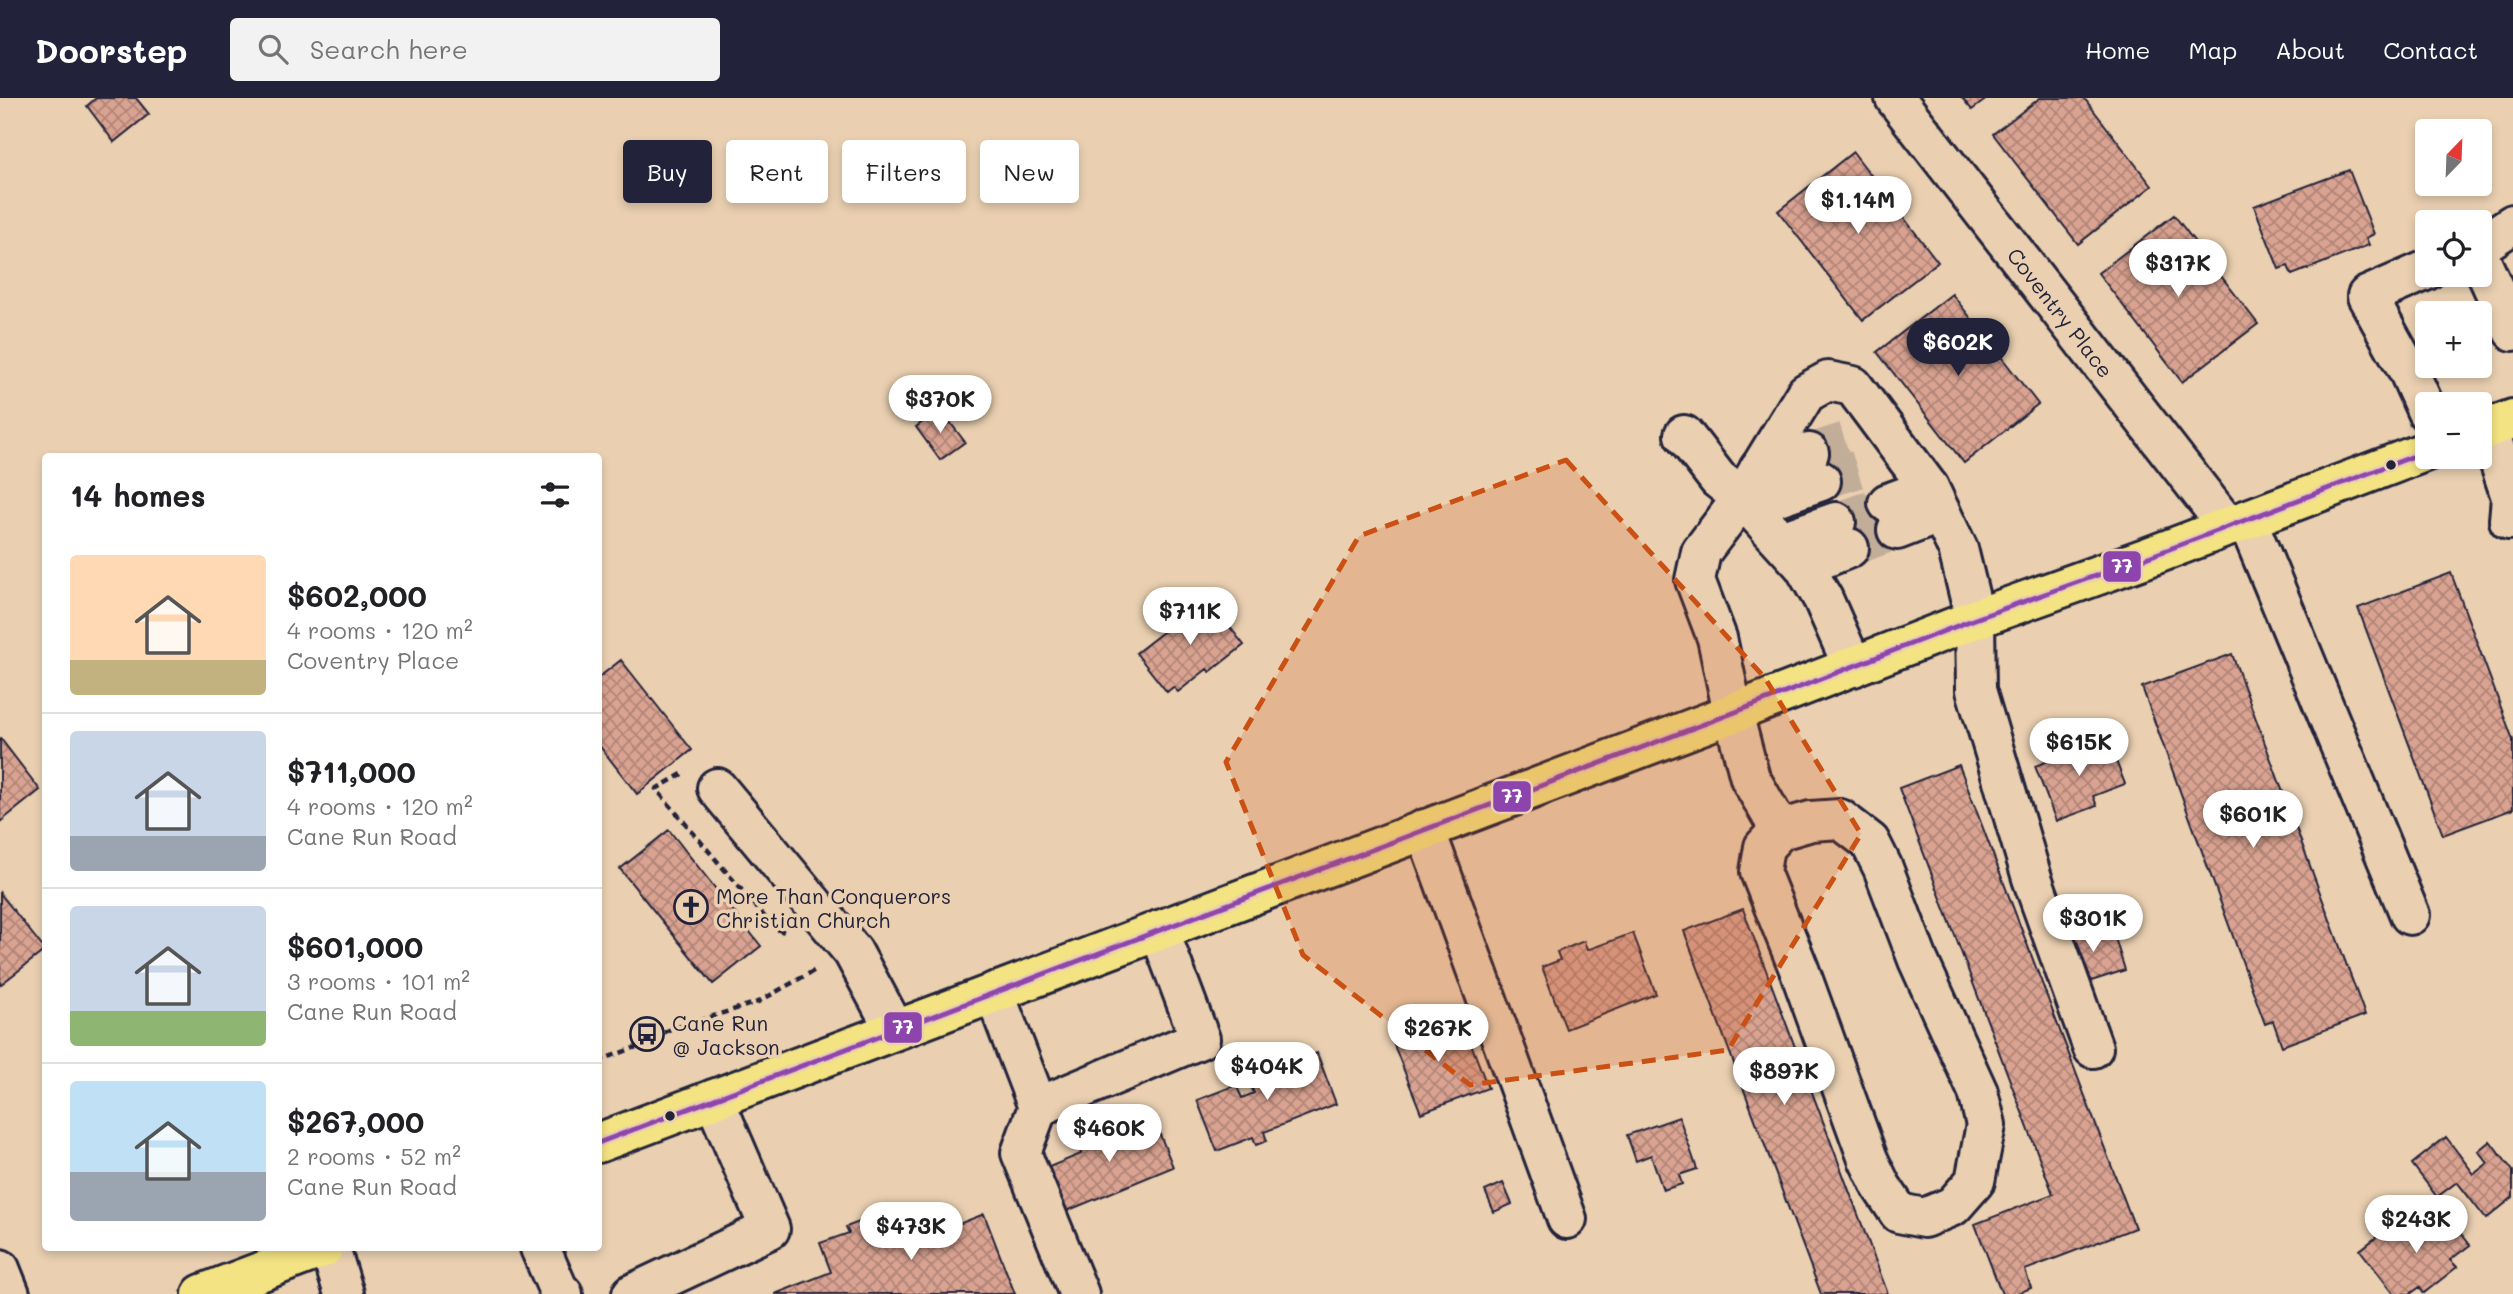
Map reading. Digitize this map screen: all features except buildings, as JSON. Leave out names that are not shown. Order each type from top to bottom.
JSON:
[{"type":"highway","points":[[602,1141],[1975,619],[2415,456]]},
{"type":"highway","points":[[202,1294],[315,1251]]},
{"type":"street","name":"Coventry Place","points":[[1895,98],[2238,523],[2410,915]]},
{"type":"street","points":[[2492,238],[2513,224]]},
{"type":"street","points":[[2415,275],[2367,296],[2418,392]]},
{"type":"street","points":[[2492,285],[2513,331]]},
{"type":"street","points":[[1780,830],[1750,778],[1732,713],[1717,638],[1695,580],[1701,552],[1750,491],[1806,393],[1828,381],[1853,386],[1881,446],[1935,500],[1958,549],[1975,619],[1976,690],[2032,878],[2093,1048]]},
{"type":"street","points":[[2493,426],[2511,497],[2512,529]]},
{"type":"street","points":[[1684,435],[1718,479],[1750,491],[1823,599],[1853,667]]},
{"type":"street","points":[[1750,491],[1815,467]]},
{"type":"street","points":[[1892,517],[1935,500]]},
{"type":"street","points":[[1793,553],[1842,535]]},
{"type":"street","points":[[717,788],[853,953],[895,1030]]},
{"type":"street","points":[[1840,820],[1870,842],[1883,868],[1918,960],[1978,1092],[1986,1125],[1975,1181],[1953,1206],[1924,1218],[1899,1213],[1881,1186],[1868,1158],[1799,969],[1760,872],[1764,847],[1780,830],[1811,821],[1840,820]]},
{"type":"street","points":[[1425,829],[1567,1219]]},
{"type":"street","points":[[1038,1107],[1200,1040],[1159,930]]},
{"type":"street","points":[[994,992],[1038,1107],[1021,1153],[1079,1294]]},
{"type":"street","points":[[632,1294],[771,1229],[714,1099]]},
{"type":"street","points":[[331,1251],[344,1294]]},
{"type":"street","points":[[541,1251],[558,1289],[563,1294]]},
{"type":"street","points":[[0,1269],[10,1294]]},
{"type":"path","points":[[717,788],[695,766],[656,789],[774,928],[795,937]]},
{"type":"path","points":[[602,1060],[642,1045],[669,1030],[758,1002],[821,968]]},
{"type":"highlighted area","points":[[1566,460],[1765,678],[1861,834],[1728,1050],[1470,1085],[1303,955],[1226,762],[1359,536]]},
{"type":"tunnel","points":[[1809,453],[1862,436]]},
{"type":"tunnel","points":[[1821,481],[1871,465]]},
{"type":"tunnel","points":[[1836,522],[1888,503]]},
{"type":"tunnel","points":[[1849,548],[1897,530]]},
{"type":"transit line","name":"77","points":[[602,1141],[1975,619],[2151,556],[2415,456]]},
{"type":"place","name":"More Than Conquerors Christian Church","points":[[691,907]]},
{"type":"place","name":"Cane Run @ Jackson","points":[[647,1034]]}]
